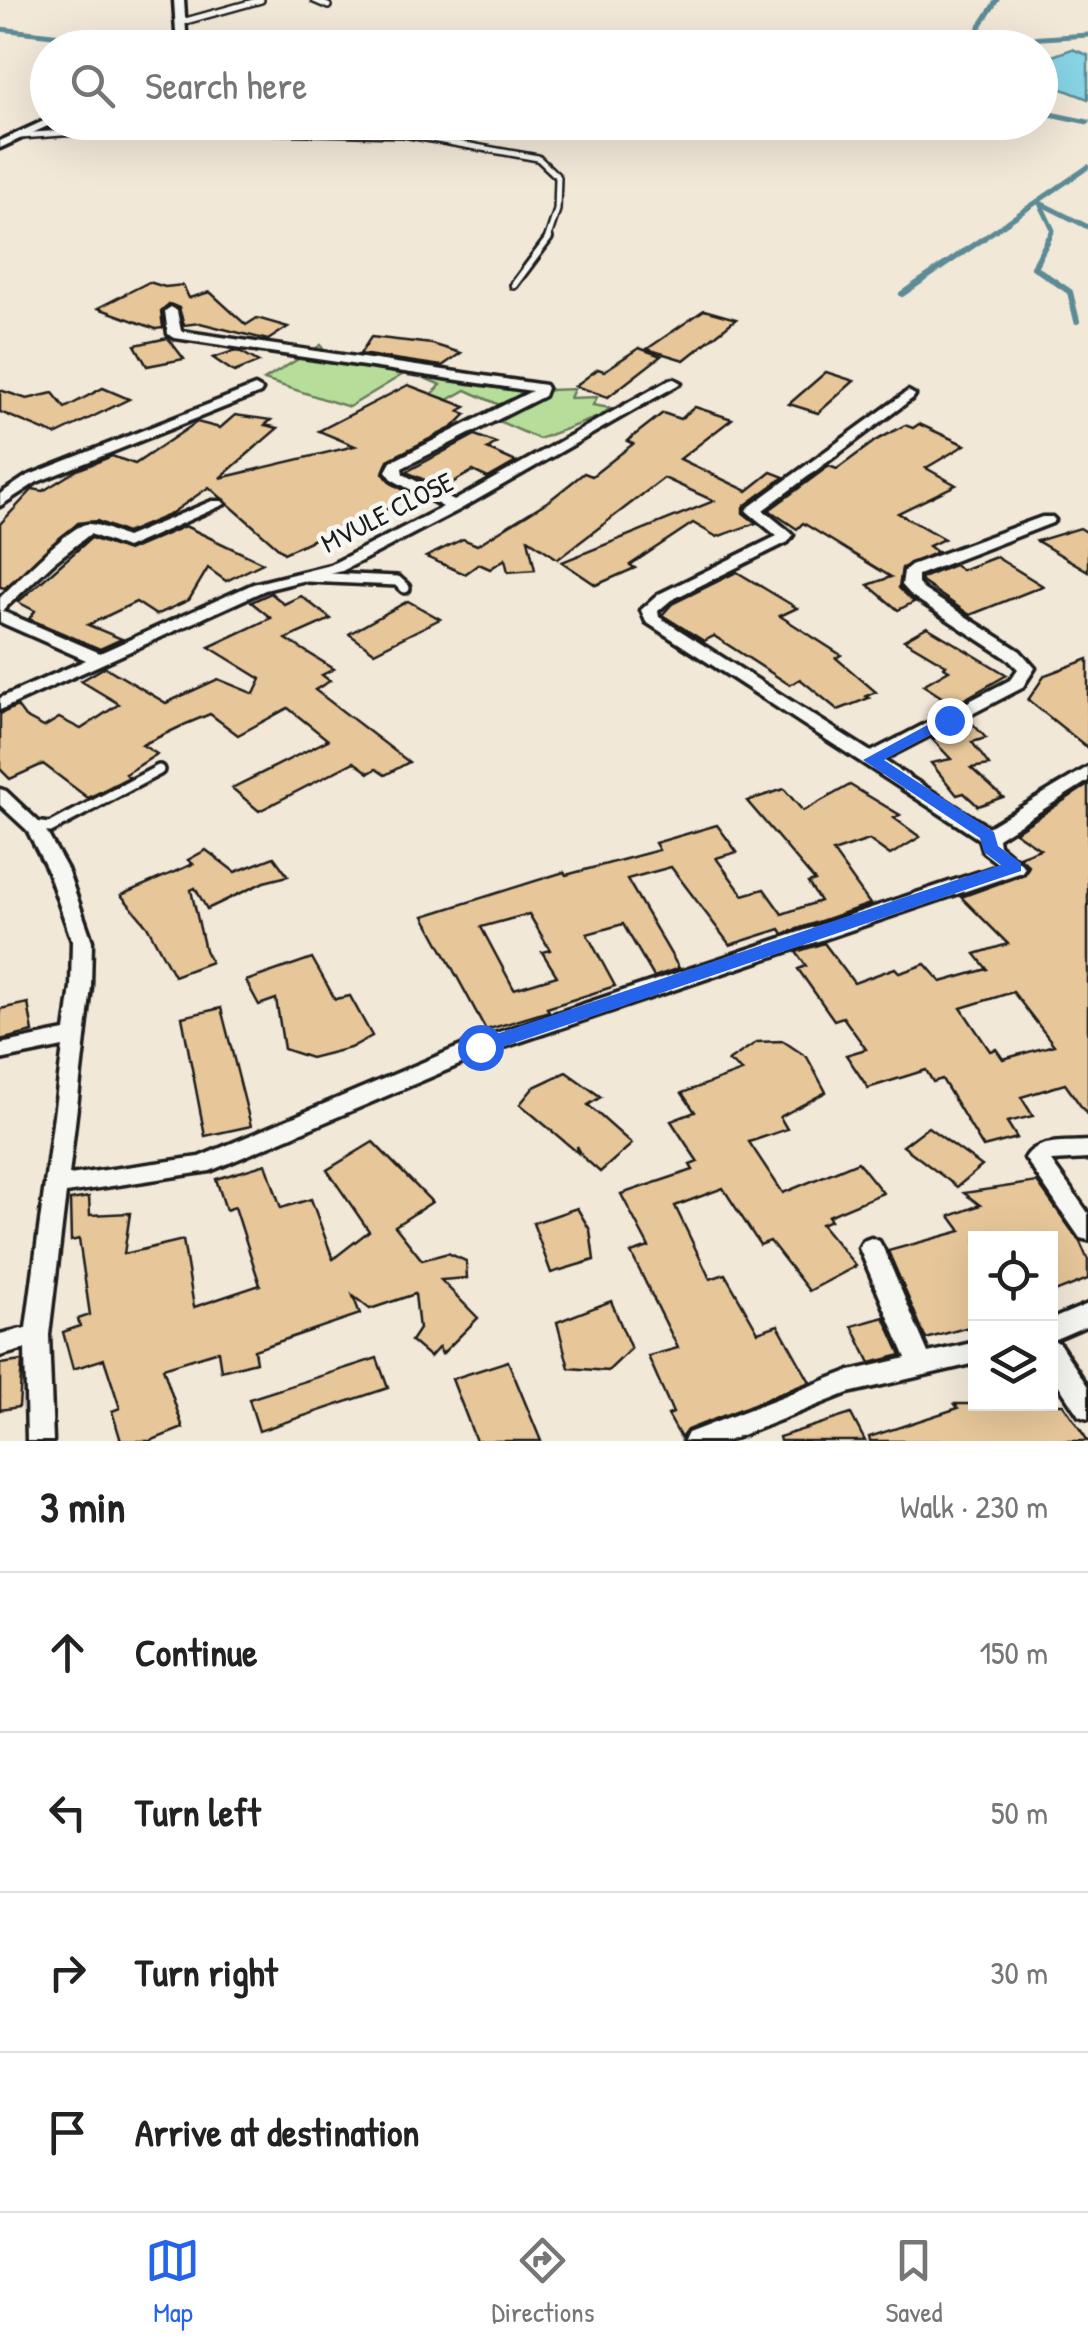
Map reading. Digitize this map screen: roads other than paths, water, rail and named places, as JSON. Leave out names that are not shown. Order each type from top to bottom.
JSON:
[{"type":"street","points":[[179,0],[182,30]]},
{"type":"street","points":[[0,146],[30,131]]},
{"type":"street","points":[[171,311],[175,334],[540,388],[539,393],[396,465],[393,472],[398,476],[454,508]]},
{"type":"street","name":"MVULE CLOSE","points":[[0,705],[259,587],[336,568],[454,508],[674,383]]},
{"type":"street","points":[[0,501],[32,479],[255,390]]},
{"type":"street","points":[[54,1186],[202,1166],[480,1047],[1014,867],[990,848],[988,836],[652,619],[649,610],[665,597],[783,539],[781,530],[754,510],[759,504],[908,394]]},
{"type":"street","points":[[0,606],[47,560],[88,528],[126,543],[217,504]]},
{"type":"street","points":[[872,760],[1016,684],[1026,668],[1014,655],[918,593],[910,585],[910,574],[917,568],[1047,520]]},
{"type":"street","points":[[0,616],[101,660]]},
{"type":"street","points":[[988,836],[1088,773]]},
{"type":"street","points":[[0,795],[34,826],[57,870],[82,941],[38,1335],[40,1441]]},
{"type":"street","points":[[0,1052],[74,1037]]},
{"type":"street","points":[[1088,1150],[1043,1153],[1036,1158],[1088,1231]]},
{"type":"street","points":[[871,1248],[921,1365]]},
{"type":"street","points":[[1058,1327],[1088,1314]]},
{"type":"street","points":[[0,1345],[38,1335]]},
{"type":"street","points":[[697,1441],[732,1436],[846,1384],[968,1354]]},
{"type":"street","points":[[1058,1362],[1088,1408]]},
{"type":"lane","points":[[182,22],[261,0]]},
{"type":"lane","points":[[314,0],[328,6]]},
{"type":"lane","points":[[20,136],[30,135]]},
{"type":"lane","points":[[444,140],[538,158],[558,176],[560,212],[540,257],[514,285]]},
{"type":"lane","points":[[307,577],[397,581],[405,588]]},
{"type":"lane","points":[[34,826],[50,828],[159,770]]},
{"type":"water","points":[[1072,49],[1088,55],[1088,99],[1058,88],[1058,54]]},
{"type":"waterway","points":[[977,30],[997,0]]},
{"type":"waterway","points":[[0,29],[30,32]]},
{"type":"waterway","points":[[1058,37],[1088,35]]},
{"type":"waterway","points":[[1058,116],[1088,122]]},
{"type":"waterway","points":[[981,240],[1088,167]]},
{"type":"waterway","points":[[1049,238],[1053,230],[1040,203],[1088,227]]},
{"type":"waterway","points":[[902,294],[984,238]]},
{"type":"waterway","points":[[1049,238],[1034,267],[1070,292],[1077,321]]}]
